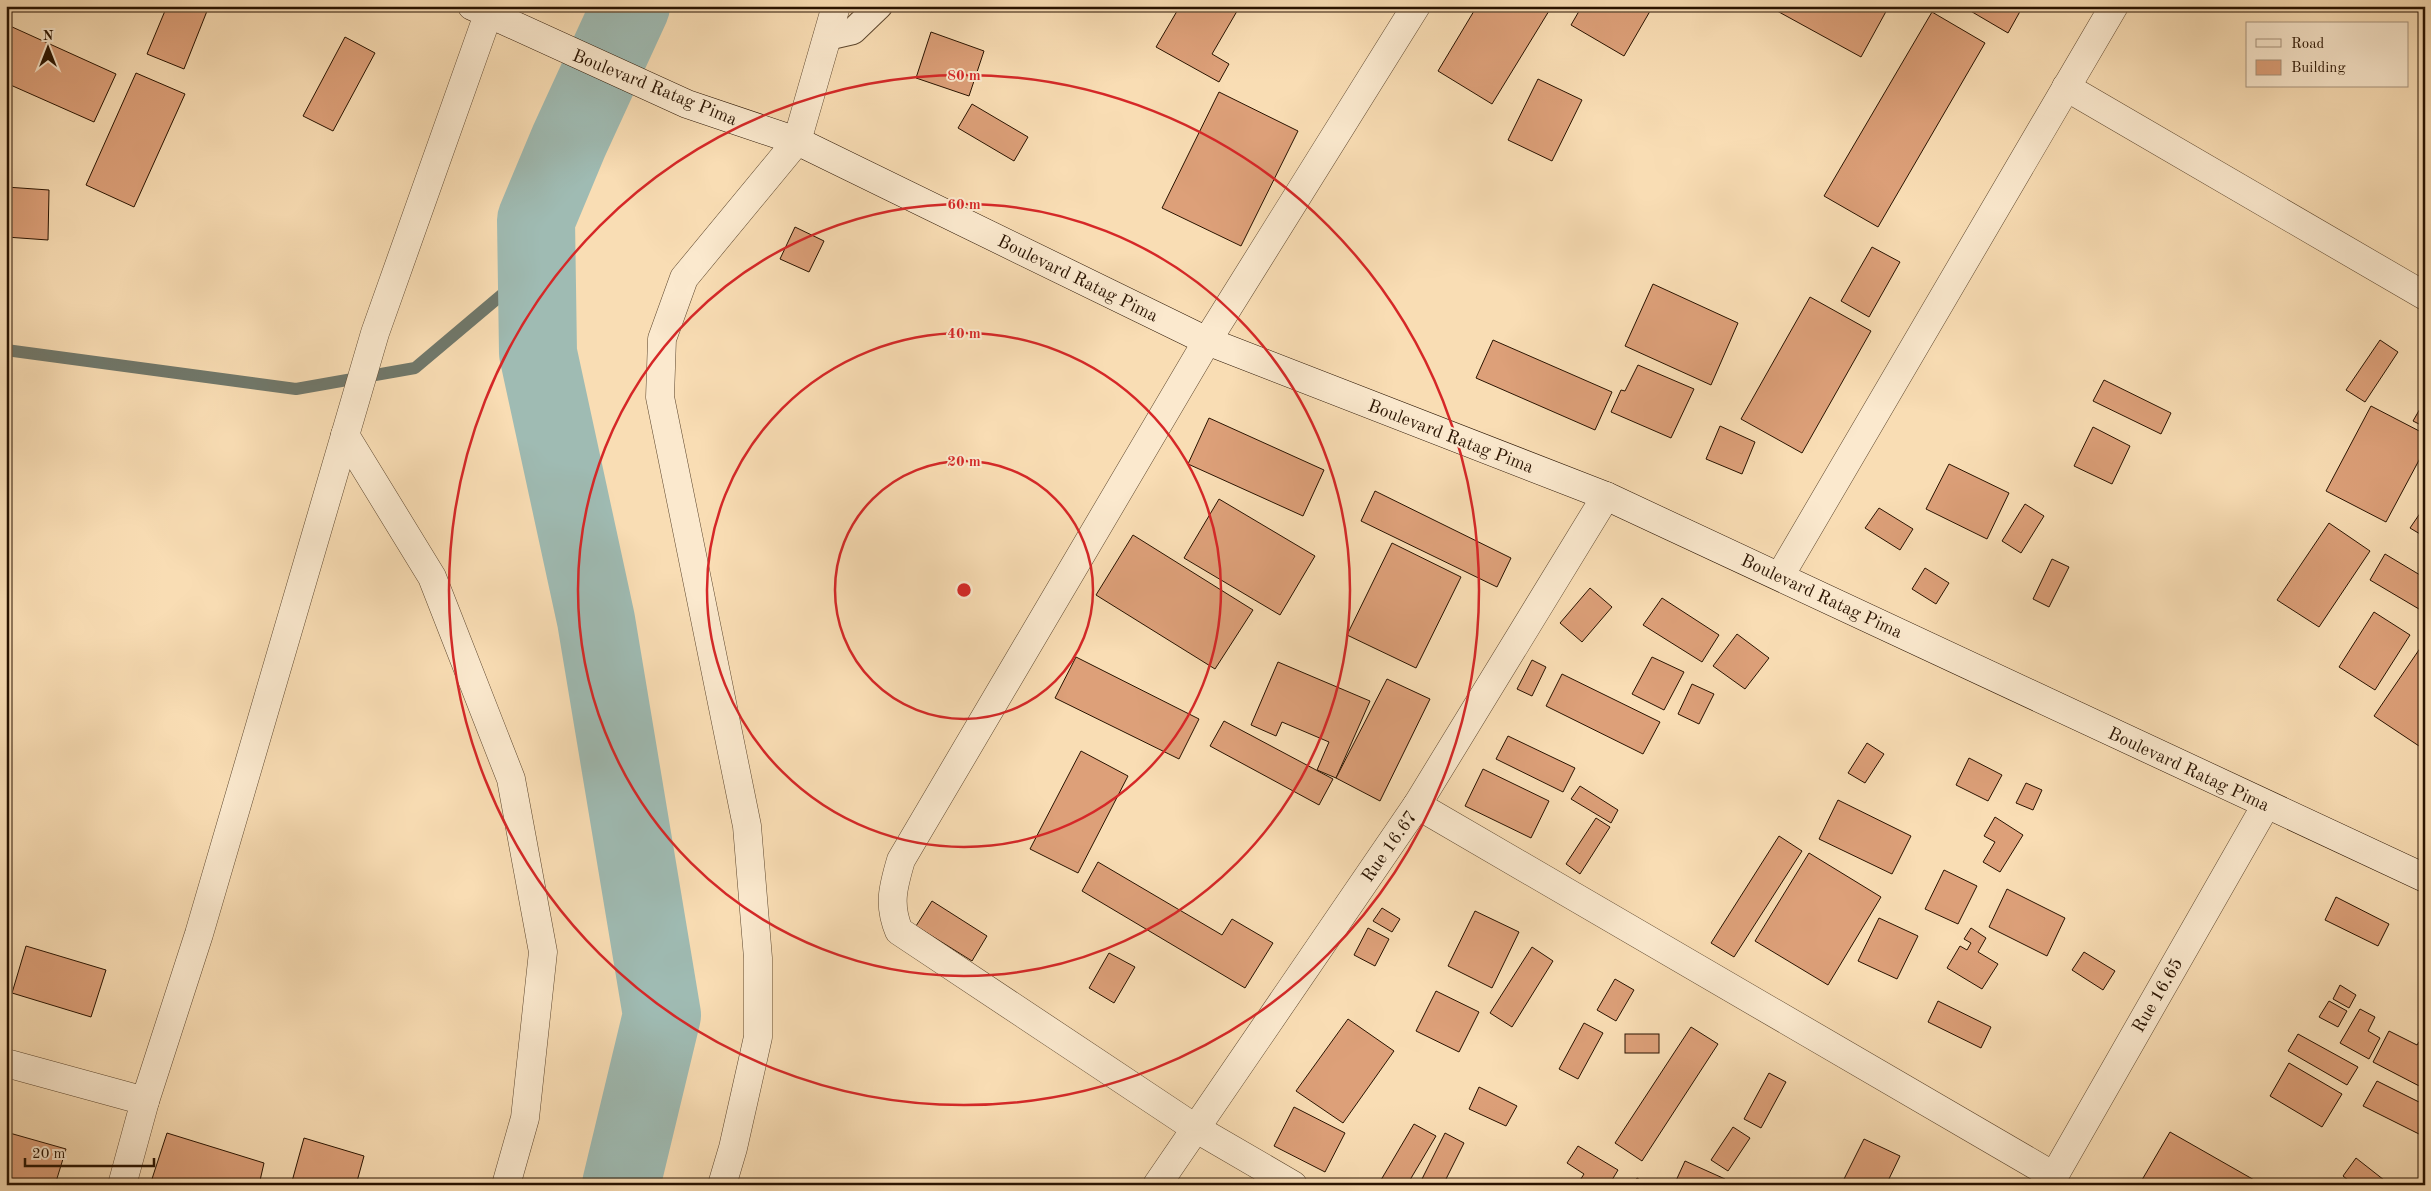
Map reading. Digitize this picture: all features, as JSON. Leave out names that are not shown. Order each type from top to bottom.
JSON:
[{"type":"street","points":[[722,1185],[733,1148],[758,1037],[758,958],[747,826],[660,397],[662,339],[684,278],[797,141],[836,6]]},
{"type":"street","points":[[1293,1185],[1195,1128],[899,931],[892,915],[893,889],[901,860],[1207,341],[1416,6]]},
{"type":"street","points":[[1780,576],[2114,6]]},
{"type":"street","points":[[122,1185],[145,1101],[201,925],[375,334],[483,9]]},
{"type":"street","name":"Boulevard Ratag Pima","points":[[483,9],[555,46],[687,104],[797,141],[1207,341],[1606,496],[2425,878]]},
{"type":"street","points":[[2066,87],[2425,296]]},
{"type":"street","points":[[345,435],[432,577],[511,779],[544,952],[525,1118],[506,1185]]},
{"type":"street","name":"Rue 16.67","points":[[1157,1185],[1418,805],[1606,496]]},
{"type":"street","points":[[1418,805],[2051,1180]]},
{"type":"street","name":"Rue 16.65","points":[[2051,1180],[2266,805]]},
{"type":"street","points":[[6,1063],[145,1101]]},
{"type":"lane","points":[[827,37],[853,31],[879,6]]},
{"type":"building","points":[[167,6],[209,6],[184,69],[147,54]]},
{"type":"building","points":[[1180,6],[1240,6],[1212,54],[1229,64],[1219,82],[1156,47]]},
{"type":"building","points":[[1477,6],[1552,6],[1492,104],[1438,71]]},
{"type":"building","points":[[1582,6],[1653,6],[1624,56],[1571,25]]},
{"type":"building","points":[[1768,6],[1889,6],[1861,57]]},
{"type":"building","points":[[1962,6],[2023,6],[2008,33]]},
{"type":"building","points":[[1932,12],[1985,43],[1878,227],[1824,196]]},
{"type":"building","points":[[10,26],[116,74],[94,122],[6,83],[6,33]]},
{"type":"building","points":[[931,32],[984,51],[969,96],[916,78]]},
{"type":"building","points":[[345,37],[375,53],[333,131],[303,116]]},
{"type":"building","points":[[136,73],[185,94],[134,207],[86,185]]},
{"type":"building","points":[[1538,79],[1582,100],[1552,161],[1508,140]]},
{"type":"building","points":[[1219,92],[1298,131],[1241,246],[1162,208]]},
{"type":"building","points":[[972,104],[1028,137],[1014,161],[958,128]]},
{"type":"building","points":[[6,187],[49,190],[48,240],[6,237]]},
{"type":"building","points":[[795,227],[824,241],[809,272],[780,259]]},
{"type":"building","points":[[1872,247],[1900,262],[1869,317],[1841,301]]},
{"type":"building","points":[[1653,284],[1738,323],[1711,385],[1625,346]]},
{"type":"building","points":[[1810,297],[1871,331],[1802,453],[1741,419]]},
{"type":"building","points":[[1493,340],[1612,392],[1595,430],[1476,378]]},
{"type":"building","points":[[2380,340],[2398,352],[2365,402],[2346,390]]},
{"type":"building","points":[[1638,365],[1694,389],[1671,438],[1611,412],[1621,390],[1625,391]]},
{"type":"building","points":[[2104,380],[2171,413],[2161,434],[2093,401]]},
{"type":"building","points":[[2425,400],[2425,427],[2413,421]]},
{"type":"building","points":[[2371,406],[2425,434],[2425,449],[2386,522],[2326,491]]},
{"type":"building","points":[[1209,418],[1324,470],[1303,516],[1188,464]]},
{"type":"building","points":[[1720,426],[1755,442],[1742,474],[1706,459]]},
{"type":"building","points":[[2093,427],[2130,446],[2112,484],[2074,466]]},
{"type":"building","points":[[1949,464],[2009,493],[1987,539],[1926,509]]},
{"type":"building","points":[[1375,491],[1511,558],[1497,587],[1361,521]]},
{"type":"building","points":[[1219,499],[1315,556],[1280,615],[1184,558]]},
{"type":"building","points":[[2025,504],[2044,516],[2021,553],[2002,541]]},
{"type":"building","points":[[2425,506],[2425,537],[2410,528]]},
{"type":"building","points":[[1879,508],[1913,529],[1900,550],[1865,528]]},
{"type":"building","points":[[2329,523],[2370,551],[2319,627],[2277,600]]},
{"type":"building","points":[[1133,535],[1253,610],[1215,669],[1096,595]]},
{"type":"building","points":[[1392,543],[1461,577],[1416,668],[1347,635]]},
{"type":"building","points":[[2385,554],[2425,578],[2424,612],[2370,580]]},
{"type":"building","points":[[2052,559],[2069,567],[2049,607],[2033,599]]},
{"type":"building","points":[[1925,568],[1949,583],[1936,604],[1912,589]]},
{"type":"building","points":[[1590,588],[1612,607],[1582,642],[1560,623]]},
{"type":"building","points":[[1662,598],[1719,635],[1702,662],[1643,625]]},
{"type":"building","points":[[2374,612],[2410,635],[2375,690],[2339,667]]},
{"type":"building","points":[[1737,634],[1769,658],[1745,689],[1713,666]]},
{"type":"building","points":[[2425,641],[2425,750],[2374,716]]},
{"type":"building","points":[[1076,657],[1199,719],[1179,759],[1055,698]]},
{"type":"building","points":[[1652,657],[1684,672],[1664,710],[1632,694]]},
{"type":"building","points":[[1532,660],[1546,667],[1532,696],[1517,689]]},
{"type":"building","points":[[1278,662],[1370,701],[1336,778],[1317,770],[1329,742],[1282,722],[1276,736],[1251,725]]},
{"type":"building","points":[[1562,674],[1660,722],[1643,754],[1546,706]]},
{"type":"building","points":[[1387,679],[1430,699],[1380,801],[1336,778]]},
{"type":"building","points":[[1692,684],[1714,694],[1699,724],[1678,714]]},
{"type":"building","points":[[1224,721],[1333,779],[1319,805],[1210,746]]},
{"type":"building","points":[[1508,736],[1575,768],[1563,792],[1496,759]]},
{"type":"building","points":[[1867,743],[1884,754],[1865,783],[1848,773]]},
{"type":"building","points":[[1081,751],[1128,776],[1078,873],[1030,849]]},
{"type":"building","points":[[1969,758],[2002,775],[1988,801],[1956,785]]},
{"type":"building","points":[[1483,769],[1549,801],[1531,838],[1465,806]]},
{"type":"building","points":[[2026,783],[2042,790],[2033,810],[2016,803]]},
{"type":"building","points":[[1580,786],[1618,810],[1611,823],[1571,799]]},
{"type":"building","points":[[1838,800],[1911,836],[1892,874],[1819,839]]},
{"type":"building","points":[[1995,817],[2023,835],[2000,872],[1983,862],[1995,842],[1984,836]]},
{"type":"building","points":[[1596,818],[1610,827],[1580,874],[1566,864]]},
{"type":"building","points":[[1779,836],[1802,851],[1734,957],[1711,943]]},
{"type":"building","points":[[1809,853],[1881,897],[1828,985],[1755,941]]},
{"type":"building","points":[[1098,862],[1222,935],[1232,919],[1273,943],[1245,988],[1082,891]]},
{"type":"building","points":[[1944,870],[1977,886],[1958,924],[1925,909]]},
{"type":"building","points":[[2007,889],[2065,918],[2047,956],[1989,927]]},
{"type":"building","points":[[2336,897],[2389,924],[2378,946],[2325,920]]},
{"type":"building","points":[[932,901],[987,936],[972,961],[916,926]]},
{"type":"building","points":[[1382,908],[1400,919],[1392,932],[1373,921]]},
{"type":"building","points":[[1475,911],[1519,932],[1492,988],[1448,966]]},
{"type":"building","points":[[1879,918],[1918,936],[1897,979],[1858,961]]},
{"type":"building","points":[[1368,928],[1389,939],[1375,966],[1354,955]]},
{"type":"building","points":[[1971,928],[1986,938],[1978,952],[1998,964],[1982,989],[1947,968],[1960,946],[1967,950],[1971,943],[1964,939]]},
{"type":"building","points":[[26,946],[106,970],[91,1017],[12,993]]},
{"type":"building","points":[[1532,947],[1553,961],[1512,1027],[1490,1013]]},
{"type":"building","points":[[2084,952],[2115,971],[2103,990],[2072,970]]},
{"type":"building","points":[[1109,953],[1135,967],[1114,1003],[1089,988]]},
{"type":"building","points":[[1615,979],[1634,990],[1616,1021],[1597,1010]]},
{"type":"building","points":[[2340,985],[2356,995],[2349,1008],[2333,999]]},
{"type":"building","points":[[1436,991],[1479,1012],[1459,1052],[1416,1031]]},
{"type":"building","points":[[1938,1001],[1991,1027],[1981,1048],[1928,1022]]},
{"type":"building","points":[[2329,1001],[2347,1011],[2338,1027],[2319,1017]]},
{"type":"building","points":[[2360,1009],[2375,1017],[2368,1031],[2380,1038],[2369,1059],[2340,1043]]},
{"type":"building","points":[[1348,1019],[1394,1051],[1343,1123],[1296,1091]]},
{"type":"building","points":[[1584,1023],[1603,1033],[1578,1079],[1559,1069]]},
{"type":"building","points":[[1691,1027],[1718,1044],[1642,1161],[1615,1143]]},
{"type":"building","points":[[2389,1031],[2417,1045],[2425,1033],[2425,1089],[2373,1062]]},
{"type":"building","points":[[1625,1034],[1659,1034],[1659,1053],[1625,1053]]},
{"type":"building","points":[[2298,1034],[2358,1067],[2347,1085],[2288,1051]]},
{"type":"building","points":[[2289,1063],[2342,1094],[2322,1127],[2270,1096]]},
{"type":"building","points":[[1769,1073],[1786,1082],[1761,1128],[1744,1119]]},
{"type":"building","points":[[2377,1081],[2425,1105],[2425,1137],[2363,1106]]},
{"type":"building","points":[[1479,1087],[1517,1106],[1506,1126],[1469,1109]]},
{"type":"building","points":[[1294,1107],[1345,1133],[1325,1172],[1274,1146]]},
{"type":"building","points":[[1414,1124],[1436,1136],[1407,1185],[1378,1185]]},
{"type":"building","points":[[1733,1127],[1750,1138],[1728,1171],[1711,1160]]},
{"type":"building","points":[[6,1132],[66,1149],[55,1185],[6,1185]]},
{"type":"building","points":[[2170,1132],[2263,1185],[2139,1185]]},
{"type":"building","points":[[167,1133],[264,1163],[259,1185],[150,1185]]},
{"type":"building","points":[[1445,1133],[1464,1143],[1443,1185],[1419,1185]]},
{"type":"building","points":[[304,1138],[364,1156],[356,1185],[291,1185]]},
{"type":"building","points":[[1864,1139],[1900,1156],[1886,1185],[1841,1185]]},
{"type":"building","points":[[1578,1146],[1618,1170],[1609,1185],[1577,1185],[1584,1174],[1567,1163]]},
{"type":"building","points":[[2356,1158],[2384,1180],[2381,1185],[2354,1185],[2343,1176]]},
{"type":"building","points":[[1685,1161],[1725,1179],[1722,1185],[1674,1185]]},
{"type":"building","points":[[1637,1178],[1648,1185],[1633,1185]]},
{"type":"waterway","points":[[621,1185],[662,1015],[596,620],[538,353],[536,220],[569,141],[631,6]]},
{"type":"waterway","points":[[6,350],[296,389],[415,368],[536,266]]}]
